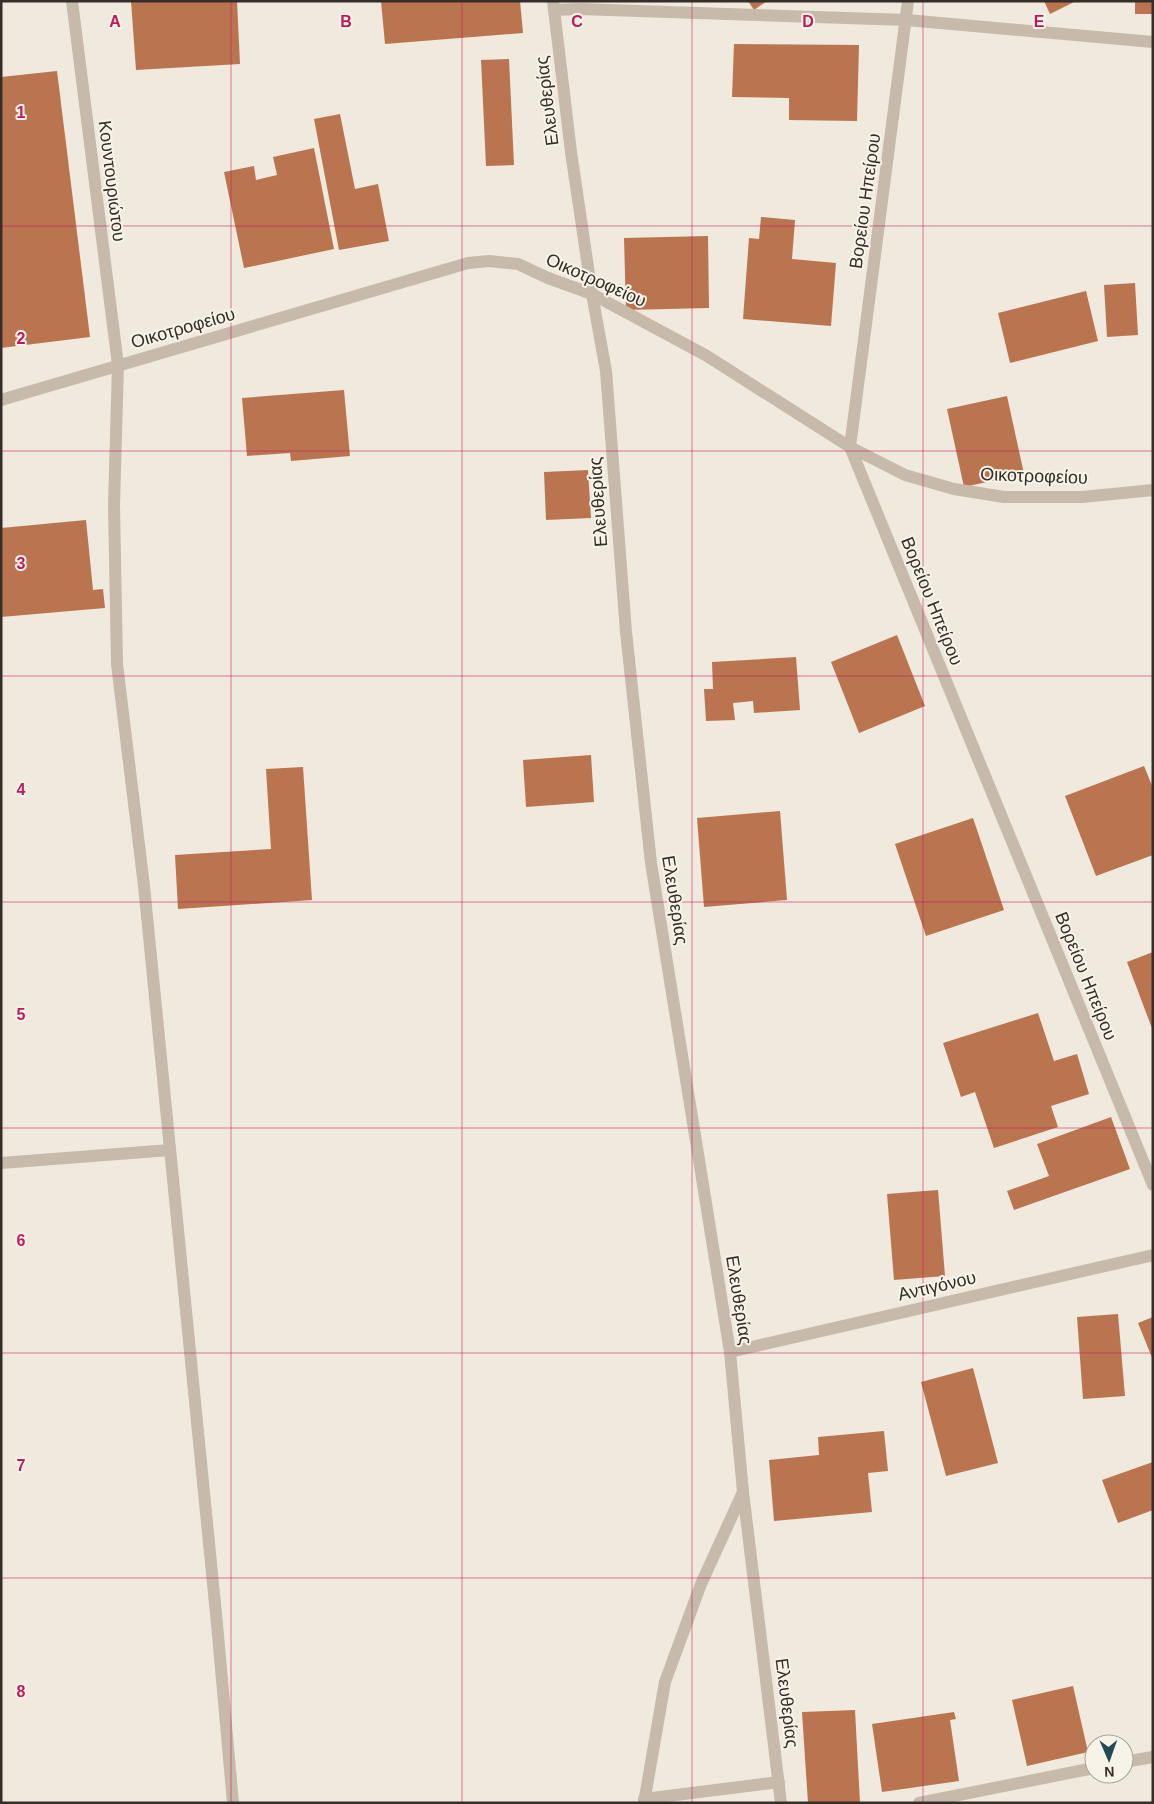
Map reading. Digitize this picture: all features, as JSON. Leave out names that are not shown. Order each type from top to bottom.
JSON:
[{"type":"street","name":"Κουντουριώτου","points":[[72,1],[118,365],[114,505],[118,664],[144,886],[233,1803]]},
{"type":"street","name":"Βορείου Ηπείρου","points":[[908,1],[850,447],[1153,1185]]},
{"type":"street","points":[[554,6],[583,5],[907,20],[1153,42]]},
{"type":"street","name":"Ελευθερίας","points":[[554,6],[571,152],[592,294],[606,371],[626,632],[652,863],[730,1352],[743,1492],[782,1803]]},
{"type":"street","name":"Οικοτροφείου","points":[[1,400],[468,263],[489,261],[518,264],[548,278],[592,294],[707,356],[850,447],[905,474],[954,489],[1004,497],[1082,497],[1153,490]]},
{"type":"street","points":[[1,1163],[170,1150]]},
{"type":"street","name":"Αντιγόνου","points":[[730,1352],[1153,1255]]},
{"type":"street","points":[[743,1492],[701,1584],[665,1682],[644,1801],[779,1782]]},
{"type":"street","points":[[1134,1760],[1153,1757]]},
{"type":"street","points":[[919,1803],[1084,1770]]},
{"type":"building","points":[[131,1],[237,1],[240,64],[136,70]]},
{"type":"building","points":[[381,1],[520,1],[523,33],[385,44]]},
{"type":"building","points":[[748,1],[767,1],[754,10]]},
{"type":"building","points":[[1044,1],[1076,1],[1050,14]]},
{"type":"building","points":[[1135,1],[1153,1],[1153,14],[1135,14]]},
{"type":"building","points":[[734,44],[859,45],[857,121],[789,120],[789,98],[732,97]]},
{"type":"building","points":[[509,59],[514,165],[486,166],[481,60]]},
{"type":"building","points":[[57,71],[90,337],[1,348],[1,77]]},
{"type":"building","points":[[340,114],[355,189],[378,184],[389,241],[339,250],[314,119]]},
{"type":"building","points":[[314,148],[334,249],[244,268],[224,172],[254,166],[256,180],[277,175],[273,157]]},
{"type":"building","points":[[761,217],[795,220],[792,259],[836,263],[831,326],[743,319],[749,238],[759,239]]},
{"type":"building","points":[[708,236],[709,308],[626,310],[624,238]]},
{"type":"building","points":[[1135,283],[1138,335],[1107,337],[1104,285]]},
{"type":"building","points":[[1086,291],[1098,341],[1010,363],[998,313]]},
{"type":"building","points":[[344,390],[350,456],[291,461],[290,453],[247,456],[242,398]]},
{"type":"building","points":[[1007,396],[1024,474],[964,487],[947,409]]},
{"type":"building","points":[[588,470],[591,518],[546,520],[544,472]]},
{"type":"building","points":[[86,520],[93,590],[103,589],[105,608],[1,617],[1,528]]},
{"type":"building","points":[[897,635],[925,706],[859,733],[831,662]]},
{"type":"building","points":[[796,657],[800,710],[754,713],[753,701],[733,703],[735,720],[706,721],[704,689],[713,689],[712,662]]},
{"type":"building","points":[[591,755],[594,802],[526,807],[523,760]]},
{"type":"building","points":[[1144,766],[1153,788],[1153,855],[1096,876],[1065,796]]},
{"type":"building","points":[[303,767],[312,900],[178,909],[175,855],[271,849],[266,769]]},
{"type":"building","points":[[780,811],[787,900],[704,907],[697,818]]},
{"type":"building","points":[[973,818],[1004,910],[926,936],[895,844]]},
{"type":"building","points":[[1153,952],[1153,1031],[1127,962]]},
{"type":"building","points":[[1038,1013],[1054,1061],[1077,1054],[1089,1094],[1051,1106],[1058,1127],[994,1148],[975,1092],[961,1097],[943,1043]]},
{"type":"building","points":[[1111,1117],[1130,1169],[1014,1210],[1007,1191],[1049,1176],[1037,1144]]},
{"type":"building","points":[[938,1190],[945,1276],[894,1280],[887,1194]]},
{"type":"building","points":[[1118,1314],[1125,1396],[1083,1399],[1077,1317]]},
{"type":"building","points":[[1153,1317],[1153,1360],[1138,1323]]},
{"type":"building","points":[[973,1368],[998,1463],[946,1476],[921,1382]]},
{"type":"building","points":[[884,1431],[888,1471],[868,1473],[872,1512],[774,1521],[769,1460],[819,1455],[818,1437]]},
{"type":"building","points":[[1153,1462],[1153,1510],[1118,1523],[1102,1480]]},
{"type":"building","points":[[1073,1686],[1084,1734],[1084,1753],[1027,1766],[1012,1700]]},
{"type":"building","points":[[855,1710],[860,1803],[808,1803],[802,1712]]},
{"type":"building","points":[[954,1712],[956,1719],[950,1720],[959,1781],[882,1792],[872,1724]]}]
